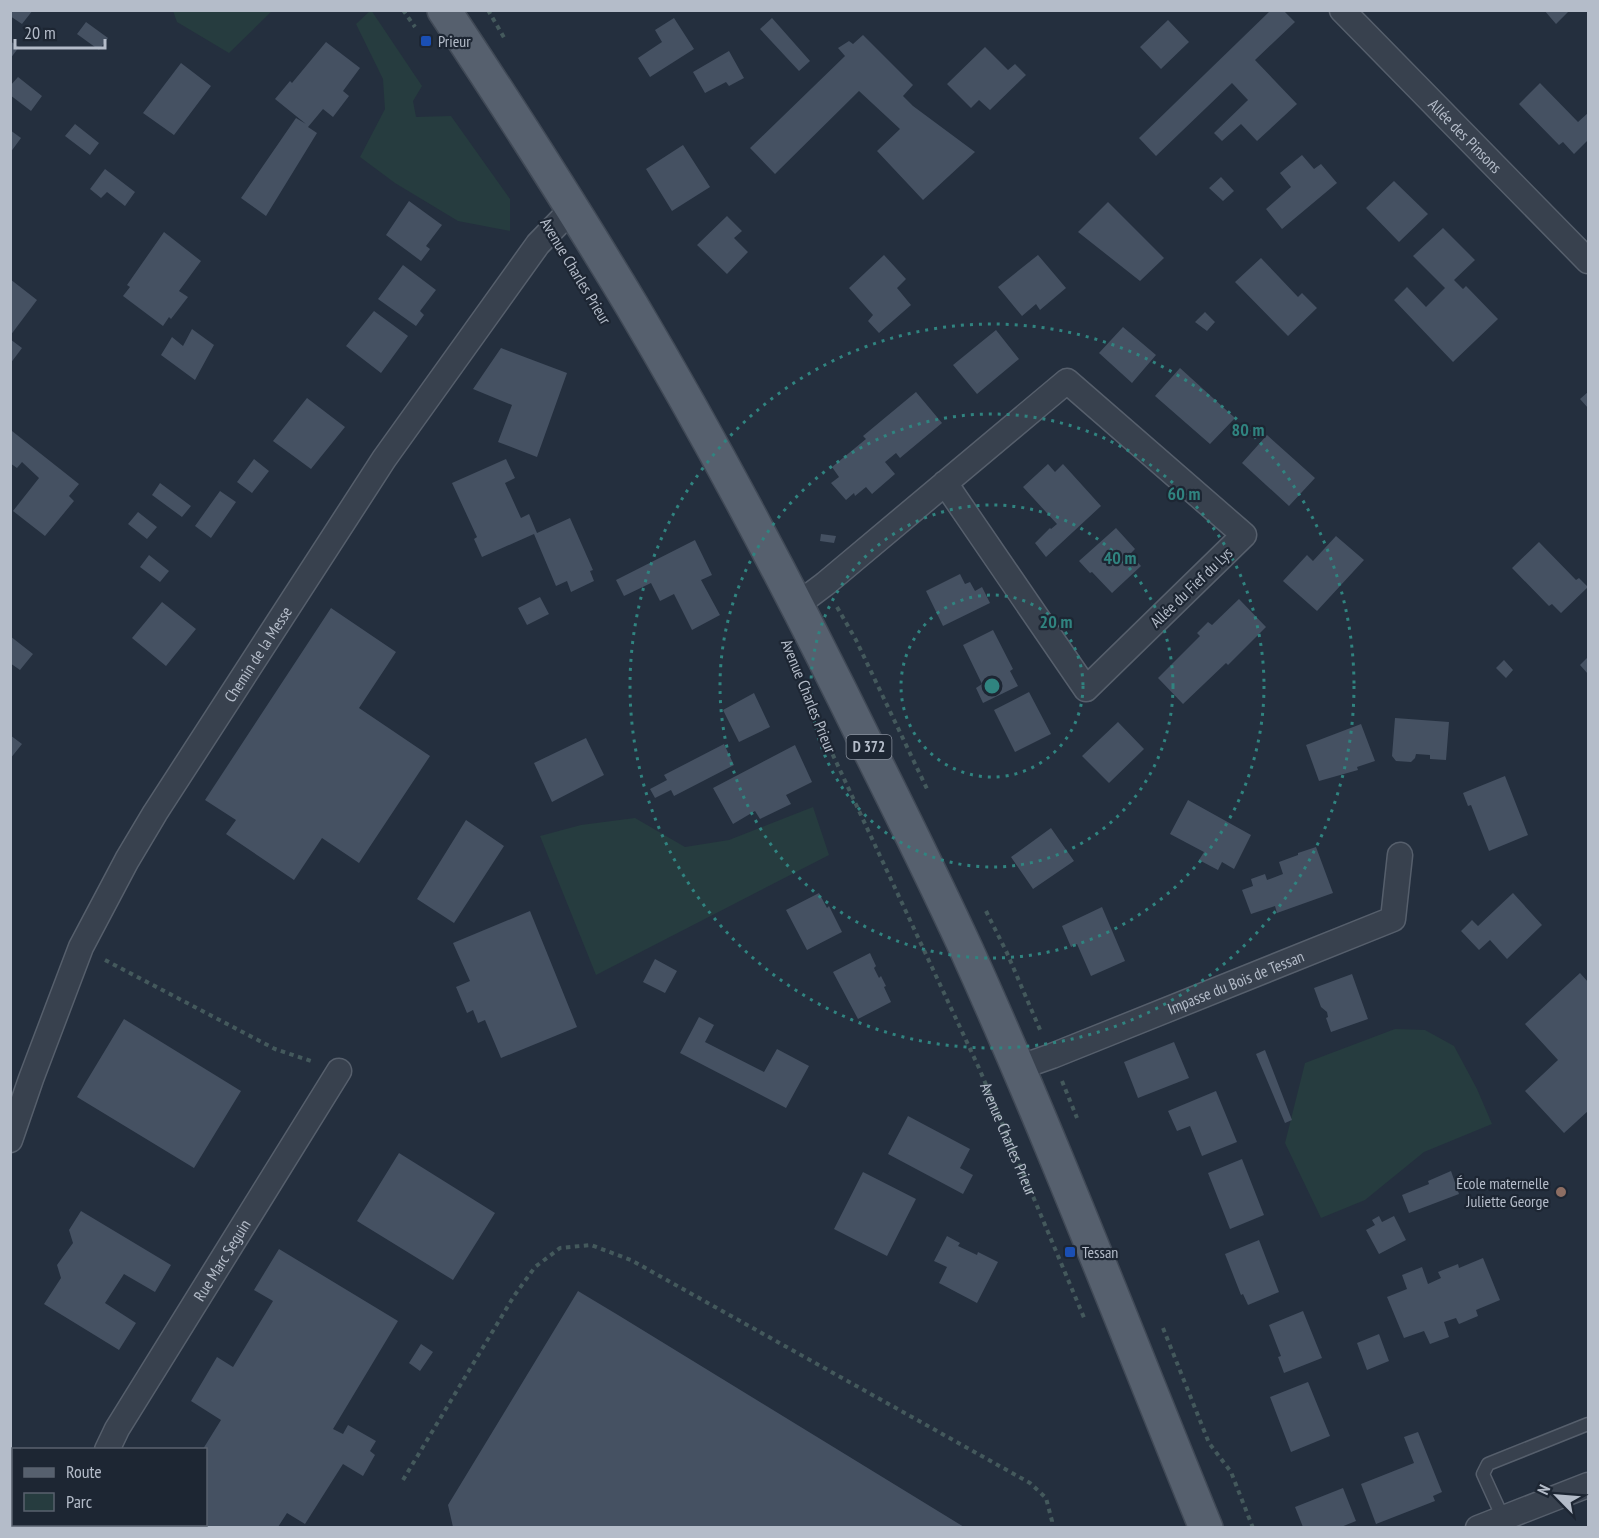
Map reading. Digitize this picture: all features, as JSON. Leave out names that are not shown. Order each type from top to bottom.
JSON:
[{"type":"main road","name":"Avenue Charles Prieur","points":[[444,10],[509,108],[632,306],[744,504],[797,605],[912,834],[967,951],[1074,1199],[1206,1527]]},
{"type":"street","name":"Allée des Pinsons","points":[[1342,10],[1588,261]]},
{"type":"street","name":"Chemin de la Messe","points":[[10,1140],[81,947],[155,813],[384,459],[538,244],[572,209]]},
{"type":"street","name":"Allée du Fief du Lys","points":[[797,605],[825,585],[945,483],[1067,381],[1244,535],[1086,689],[945,483]]},
{"type":"street","name":"Impasse du Bois de Tessan","points":[[1018,1068],[1393,919],[1401,855]]},
{"type":"street","name":"Rue Marc Seguin","points":[[108,1448],[123,1419],[339,1071]]},
{"type":"street","points":[[1478,1527],[1588,1485]]},
{"type":"lane","points":[[1503,1518],[1483,1473],[1488,1464],[1588,1424]]},
{"type":"path","points":[[403,10],[420,34]]},
{"type":"path","name":"Avenue Charles Prieur","points":[[822,728],[830,750],[979,1068],[1089,1331]]},
{"type":"path","points":[[81,947],[275,1049],[339,1071]]},
{"type":"path","points":[[403,1480],[514,1296],[535,1266],[560,1248],[591,1245],[631,1260],[1030,1483],[1046,1498],[1052,1527]]},
{"type":"green space","points":[[173,10],[272,11],[229,53],[177,22]]},
{"type":"green space","points":[[371,10],[422,86],[413,101],[416,117],[451,116],[510,199],[510,231],[458,221],[395,183],[360,157],[385,109],[383,79],[356,24]]},
{"type":"green space","points":[[813,807],[829,855],[596,975],[540,836],[581,825],[635,818],[685,847],[729,840]]},
{"type":"green space","points":[[1395,1029],[1425,1030],[1454,1046],[1477,1089],[1492,1124],[1424,1152],[1365,1200],[1321,1218],[1285,1143],[1305,1063]]},
{"type":"building","points":[[10,10],[33,10],[22,24],[10,16]]},
{"type":"building","points":[[1271,10],[1283,10],[1295,22],[1255,60],[1297,104],[1257,141],[1241,124],[1222,141],[1214,133],[1248,100],[1232,83],[1156,156],[1139,138]]},
{"type":"building","points":[[1544,10],[1570,10],[1556,24]]},
{"type":"building","points":[[674,18],[694,49],[650,77],[638,58],[662,42],[655,30]]},
{"type":"building","points":[[772,18],[810,61],[799,71],[760,29]]},
{"type":"building","points":[[1168,20],[1189,42],[1161,69],[1140,47]]},
{"type":"building","points":[[86,22],[108,38],[99,50],[77,34]]},
{"type":"building","points":[[863,35],[913,85],[903,96],[975,152],[923,200],[877,151],[900,129],[859,91],[775,174],[750,148],[845,56],[838,48],[849,41],[853,44]]},
{"type":"building","points":[[10,41],[19,47],[10,59]]},
{"type":"building","points":[[326,42],[360,68],[343,91],[349,96],[333,117],[323,109],[308,127],[317,133],[266,216],[241,198],[296,118],[306,124],[275,99],[290,81],[292,83]]},
{"type":"building","points":[[985,47],[1008,70],[1015,64],[1026,75],[990,110],[979,100],[971,108],[947,84]]},
{"type":"building","points":[[729,51],[744,78],[729,86],[726,82],[705,93],[693,72]]},
{"type":"building","points":[[181,63],[211,86],[174,135],[143,113]]},
{"type":"building","points":[[18,77],[42,96],[31,111],[10,95],[10,86]]},
{"type":"building","points":[[1540,83],[1578,122],[1588,113],[1588,140],[1574,154],[1563,142],[1559,145],[1519,104]]},
{"type":"building","points":[[75,124],[99,143],[90,155],[65,136]]},
{"type":"building","points":[[10,130],[21,138],[10,153]]},
{"type":"building","points":[[683,145],[710,187],[672,211],[646,169]]},
{"type":"building","points":[[1302,155],[1314,169],[1321,164],[1337,183],[1282,229],[1266,209],[1291,187],[1280,173]]},
{"type":"building","points":[[105,169],[135,192],[125,206],[107,192],[101,198],[90,189]]},
{"type":"building","points":[[1221,177],[1234,191],[1223,201],[1209,188]]},
{"type":"building","points":[[1394,181],[1428,214],[1399,242],[1366,208]]},
{"type":"building","points":[[409,201],[442,225],[426,246],[430,249],[421,261],[386,235]]},
{"type":"building","points":[[1108,202],[1164,258],[1140,281],[1078,232]]},
{"type":"building","points":[[727,216],[742,231],[734,238],[748,252],[727,274],[697,245]]},
{"type":"building","points":[[1443,228],[1475,260],[1454,280],[1463,289],[1466,286],[1498,319],[1453,362],[1394,300],[1407,287],[1426,307],[1445,288],[1413,256]]},
{"type":"building","points":[[164,232],[201,261],[179,291],[188,297],[163,326],[123,296],[130,287],[127,285]]},
{"type":"building","points":[[884,255],[906,279],[897,288],[911,305],[879,333],[868,321],[873,315],[849,288]]},
{"type":"building","points":[[1038,255],[1066,288],[1040,310],[1036,304],[1022,316],[998,287]]},
{"type":"building","points":[[1261,258],[1298,297],[1302,293],[1317,308],[1288,336],[1235,282]]},
{"type":"building","points":[[403,265],[436,290],[420,311],[424,315],[416,326],[378,299]]},
{"type":"building","points":[[10,279],[37,300],[10,336]]},
{"type":"building","points":[[374,311],[408,336],[381,373],[346,346]]},
{"type":"building","points":[[1205,312],[1215,322],[1207,331],[1195,322]]},
{"type":"building","points":[[1123,327],[1156,355],[1132,383],[1099,353]]},
{"type":"building","points":[[192,329],[214,345],[195,380],[161,355],[172,337],[183,346]]},
{"type":"building","points":[[996,330],[1019,359],[977,394],[953,365]]},
{"type":"building","points":[[10,339],[22,348],[10,364]]},
{"type":"building","points":[[501,348],[567,373],[537,457],[498,442],[512,405],[473,389]]},
{"type":"building","points":[[1180,368],[1235,418],[1210,444],[1155,396]]},
{"type":"building","points":[[916,392],[942,423],[900,458],[896,453],[885,462],[895,474],[872,494],[866,487],[846,500],[831,483],[839,477],[832,467],[866,439],[863,436]]},
{"type":"building","points":[[1588,392],[1588,408],[1580,399]]},
{"type":"building","points":[[307,398],[345,427],[311,469],[273,441]]},
{"type":"building","points":[[12,431],[79,484],[69,496],[74,501],[45,536],[13,511],[39,478],[22,462],[17,468],[10,463],[10,433]]},
{"type":"building","points":[[1267,435],[1315,478],[1289,506],[1242,463]]},
{"type":"building","points":[[254,459],[269,471],[252,493],[237,482]]},
{"type":"building","points":[[506,459],[515,478],[505,483],[521,518],[529,514],[537,533],[570,518],[593,570],[590,571],[594,581],[571,592],[567,581],[556,586],[534,534],[482,557],[474,539],[477,537],[452,483]]},
{"type":"building","points":[[1048,464],[1055,472],[1063,464],[1101,506],[1046,557],[1035,543],[1057,524],[1023,487]]},
{"type":"building","points":[[160,483],[191,506],[182,517],[152,495]]},
{"type":"building","points":[[220,491],[236,502],[211,538],[195,526]]},
{"type":"building","points":[[138,512],[157,527],[147,539],[128,524]]},
{"type":"building","points":[[1116,528],[1135,549],[1130,554],[1141,566],[1112,593],[1079,561]]},
{"type":"building","points":[[821,534],[836,536],[834,543],[820,541]]},
{"type":"building","points":[[1336,536],[1364,560],[1317,611],[1283,581],[1307,555],[1313,561]]},
{"type":"building","points":[[695,540],[712,575],[701,580],[720,615],[692,630],[674,594],[660,601],[651,583],[624,596],[616,580]]},
{"type":"building","points":[[1539,542],[1576,580],[1579,578],[1588,587],[1561,613],[1552,604],[1549,606],[1512,568]]},
{"type":"building","points":[[149,555],[169,571],[160,582],[140,567]]},
{"type":"building","points":[[960,574],[965,584],[970,582],[975,591],[982,587],[990,603],[943,626],[926,591]]},
{"type":"building","points":[[540,597],[549,614],[527,625],[518,608]]},
{"type":"building","points":[[1239,599],[1266,627],[1228,665],[1226,663],[1183,704],[1158,678],[1200,636],[1197,633],[1208,622],[1212,625]]},
{"type":"building","points":[[162,602],[196,629],[166,666],[132,638]]},
{"type":"building","points":[[331,608],[396,652],[359,708],[430,756],[359,863],[322,838],[294,880],[226,834],[236,820],[205,800]]},
{"type":"building","points":[[993,630],[1013,669],[1010,671],[1018,686],[983,703],[976,688],[982,684],[963,645]]},
{"type":"building","points":[[10,636],[33,654],[20,670],[10,663]]},
{"type":"building","points":[[1588,657],[1588,674],[1580,665]]},
{"type":"building","points":[[1504,660],[1513,670],[1506,678],[1496,668]]},
{"type":"building","points":[[1029,692],[1051,734],[1015,752],[994,710]]},
{"type":"building","points":[[754,693],[770,727],[739,742],[723,710]]},
{"type":"building","points":[[1395,718],[1449,722],[1446,760],[1430,759],[1430,755],[1416,754],[1411,762],[1396,761],[1392,756]]},
{"type":"building","points":[[1118,722],[1144,749],[1109,783],[1082,756]]},
{"type":"building","points":[[1361,724],[1375,761],[1357,767],[1358,770],[1319,781],[1306,745]]},
{"type":"building","points":[[10,735],[22,744],[10,759]]},
{"type":"building","points":[[586,738],[604,775],[552,802],[534,763]]},
{"type":"building","points":[[724,744],[734,765],[674,796],[671,790],[655,798],[650,789],[667,780],[664,775]]},
{"type":"building","points":[[795,745],[812,782],[786,795],[791,804],[760,819],[755,811],[733,824],[713,788]]},
{"type":"building","points":[[1505,776],[1528,835],[1489,851],[1471,805],[1468,806],[1463,793]]},
{"type":"building","points":[[1188,800],[1251,835],[1234,869],[1222,862],[1218,870],[1199,860],[1204,852],[1170,834]]},
{"type":"building","points":[[466,820],[504,846],[454,923],[417,899]]},
{"type":"building","points":[[1051,828],[1074,861],[1033,889],[1011,857]]},
{"type":"building","points":[[1316,847],[1333,893],[1277,913],[1275,906],[1251,914],[1242,890],[1253,886],[1251,879],[1265,874],[1267,880],[1283,874],[1279,862]]},
{"type":"building","points":[[819,893],[827,908],[829,906],[842,932],[807,950],[786,910]]},
{"type":"building","points":[[1513,893],[1542,925],[1507,959],[1490,940],[1479,950],[1461,931],[1472,920],[1478,926]]},
{"type":"building","points":[[1102,907],[1125,961],[1091,976],[1077,944],[1071,947],[1062,926]]},
{"type":"building","points":[[530,911],[577,1027],[501,1058],[485,1020],[478,1023],[473,1010],[467,1013],[456,987],[470,981],[453,943]]},
{"type":"building","points":[[870,953],[876,966],[874,968],[886,986],[884,987],[891,1002],[858,1019],[833,972]]},
{"type":"building","points":[[655,959],[677,971],[665,993],[643,982]]},
{"type":"building","points":[[1580,973],[1588,982],[1588,1111],[1564,1133],[1525,1091],[1558,1060],[1525,1024]]},
{"type":"building","points":[[1352,974],[1368,1019],[1331,1032],[1326,1018],[1328,1017],[1327,1012],[1321,1007],[1314,988]]},
{"type":"building","points":[[699,1017],[714,1025],[705,1042],[764,1072],[777,1049],[809,1066],[786,1108],[680,1053]]},
{"type":"building","points":[[124,1019],[241,1091],[194,1168],[77,1097]]},
{"type":"building","points":[[1174,1042],[1189,1078],[1138,1098],[1124,1062]]},
{"type":"building","points":[[1265,1050],[1292,1120],[1285,1123],[1256,1054]]},
{"type":"building","points":[[1216,1091],[1237,1142],[1202,1156],[1190,1126],[1177,1131],[1168,1111]]},
{"type":"building","points":[[908,1116],[970,1149],[960,1168],[973,1175],[963,1194],[888,1154]]},
{"type":"building","points":[[399,1153],[495,1213],[453,1280],[357,1221]]},
{"type":"building","points":[[1242,1159],[1264,1215],[1230,1229],[1208,1173]]},
{"type":"building","points":[[1451,1171],[1459,1194],[1409,1213],[1402,1195],[1429,1184],[1428,1181]]},
{"type":"building","points":[[863,1172],[916,1199],[887,1256],[834,1229]]},
{"type":"building","points":[[81,1211],[171,1265],[155,1292],[124,1274],[105,1303],[136,1323],[119,1350],[44,1304],[61,1278],[57,1265],[73,1243],[69,1230]]},
{"type":"building","points":[[1379,1216],[1382,1222],[1394,1216],[1406,1240],[1379,1254],[1366,1230],[1375,1225],[1372,1220]]},
{"type":"building","points":[[947,1236],[960,1243],[958,1246],[977,1255],[978,1252],[998,1262],[977,1303],[939,1283],[947,1267],[934,1261]]},
{"type":"building","points":[[1259,1240],[1279,1292],[1248,1305],[1243,1294],[1241,1295],[1225,1254]]},
{"type":"building","points":[[279,1249],[398,1321],[333,1429],[343,1434],[348,1425],[376,1441],[370,1451],[375,1455],[363,1476],[343,1464],[305,1524],[287,1513],[278,1527],[184,1527],[182,1526],[207,1526],[207,1448],[204,1448],[221,1420],[191,1401],[217,1357],[233,1367],[273,1301],[254,1290]]},
{"type":"building","points":[[1483,1258],[1500,1300],[1476,1310],[1478,1316],[1459,1324],[1456,1318],[1444,1322],[1449,1337],[1430,1344],[1424,1331],[1404,1338],[1387,1297],[1407,1289],[1402,1275],[1422,1267],[1428,1284],[1441,1278],[1438,1272],[1458,1264],[1459,1268]]},
{"type":"building","points":[[578,1291],[964,1527],[453,1527],[448,1505]]},
{"type":"building","points":[[1303,1311],[1322,1358],[1284,1373],[1278,1357],[1281,1356],[1269,1325]]},
{"type":"building","points":[[1379,1334],[1389,1361],[1367,1370],[1357,1343]]},
{"type":"building","points":[[421,1344],[433,1352],[420,1371],[409,1363]]},
{"type":"building","points":[[1308,1382],[1330,1436],[1291,1452],[1270,1397]]},
{"type":"building","points":[[1418,1432],[1442,1492],[1433,1496],[1435,1501],[1376,1524],[1361,1484],[1414,1463],[1404,1437]]},
{"type":"building","points":[[1343,1488],[1356,1521],[1341,1527],[1303,1527],[1295,1507]]},
{"type":"place","name":"Prieur","points":[[426,41]]},
{"type":"place","name":"École maternelle Juliette George","points":[[1561,1192]]},
{"type":"place","name":"Tessan","points":[[1070,1252]]}]
